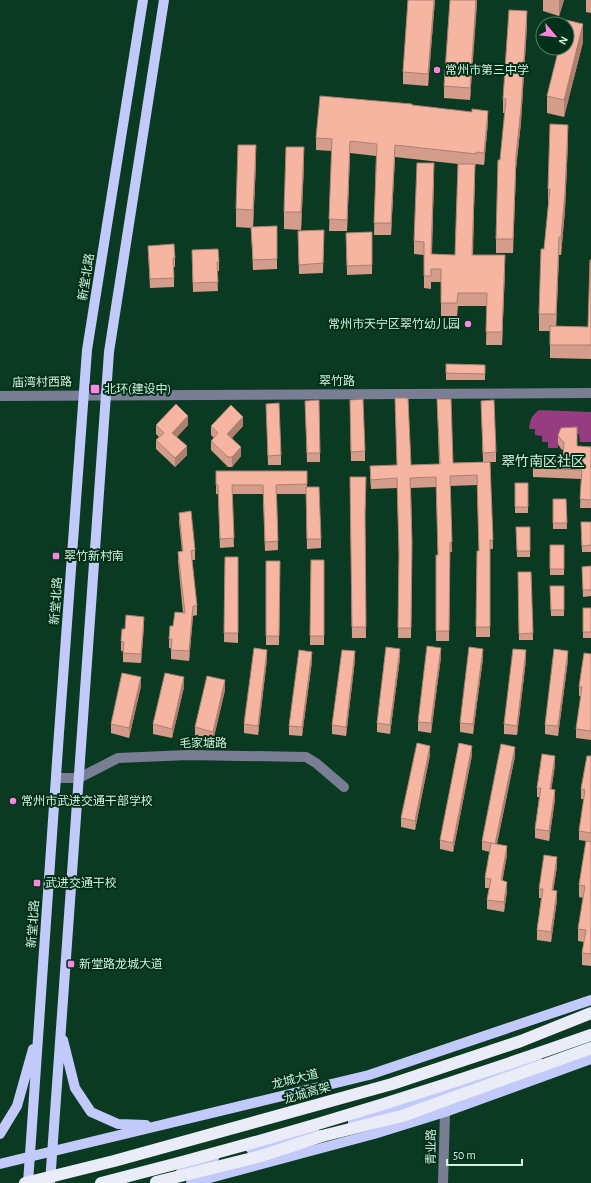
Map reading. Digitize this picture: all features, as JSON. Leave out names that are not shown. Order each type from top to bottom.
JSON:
[{"type":"highway","name":"龙城高架","points":[[24,1183],[137,1155],[392,1084],[521,1040],[591,1013]]},
{"type":"highway","points":[[101,1183],[398,1101],[591,1035]]},
{"type":"highway","points":[[154,1183],[261,1156],[322,1136],[402,1116],[591,1048]]},
{"type":"main road","name":"新堂北路","points":[[28,1183],[87,350],[143,0]]},
{"type":"main road","points":[[50,1183],[109,352],[164,0]]},
{"type":"main road","name":"龙城大道","points":[[0,1164],[369,1075],[591,1000]]},
{"type":"main road","points":[[0,1134],[17,1106],[39,1028]]},
{"type":"main road","points":[[61,1030],[75,1088],[91,1112],[118,1124],[158,1126]]},
{"type":"main road","points":[[154,1183],[211,1159],[398,1110],[591,1040]]},
{"type":"main road","points":[[529,1063],[591,1058]]},
{"type":"main road","points":[[191,1183],[374,1134],[445,1112],[591,1058]]},
{"type":"street","name":"翠竹路","points":[[84,395],[591,393]]},
{"type":"street","name":"庙湾村西路","points":[[0,396],[84,395]]},
{"type":"street","name":"毛家塘路","points":[[56,778],[79,778],[118,758],[188,755],[306,757],[316,763],[344,787]]},
{"type":"street","name":"青业路","points":[[443,1183],[445,1112]]},
{"type":"shaded area","points":[[539,410],[591,412],[591,442],[580,442],[579,434],[559,433],[558,448],[548,448],[548,442],[542,442],[542,436],[535,435],[535,429],[529,429],[532,418]]},
{"type":"building","points":[[408,0],[434,0],[428,74],[403,72]]},
{"type":"building","points":[[450,0],[476,0],[470,88],[444,86]]},
{"type":"building","points":[[509,10],[527,11],[521,108],[516,156],[513,239],[496,239],[498,160],[500,160],[506,99],[503,99]]},
{"type":"building","points":[[575,22],[583,24],[575,56]]},
{"type":"building","points":[[557,56],[575,56],[564,100],[547,96]]},
{"type":"building","points":[[320,96],[412,104],[472,112],[472,109],[488,111],[484,153],[476,152],[476,154],[395,145],[391,223],[374,223],[377,144],[350,141],[347,220],[329,219],[332,139],[316,138]]},
{"type":"building","points":[[550,124],[568,125],[565,192],[561,237],[559,237],[556,314],[539,314],[541,249],[544,249],[550,189],[548,189]]},
{"type":"building","points":[[238,145],[256,145],[253,210],[236,209]]},
{"type":"building","points":[[286,147],[304,147],[301,212],[284,212]]},
{"type":"building","points":[[417,163],[434,163],[431,254],[455,255],[458,164],[475,164],[472,255],[505,255],[502,332],[486,332],[487,293],[458,293],[457,303],[441,303],[441,269],[431,269],[431,276],[424,276],[424,242],[414,241]]},
{"type":"building","points":[[277,226],[277,259],[253,260],[251,227]]},
{"type":"building","points":[[324,230],[323,263],[299,265],[298,231]]},
{"type":"building","points":[[372,232],[372,265],[347,266],[346,233]]},
{"type":"building","points":[[174,244],[174,278],[150,279],[148,246]]},
{"type":"building","points":[[218,249],[218,282],[193,283],[192,250]]},
{"type":"building","points":[[590,260],[591,345],[550,345],[550,326],[588,327]]},
{"type":"building","points":[[446,364],[485,365],[485,374],[446,373]]},
{"type":"building","points":[[395,398],[408,398],[411,465],[440,464],[437,399],[451,399],[453,463],[490,462],[493,540],[490,540],[490,627],[476,627],[477,551],[479,551],[477,475],[450,476],[452,542],[450,542],[449,631],[436,631],[436,555],[438,555],[436,477],[410,478],[412,542],[411,628],[398,628],[399,552],[397,478],[371,480],[370,466],[397,465]]},
{"type":"building","points":[[363,399],[365,451],[351,452],[350,400]]},
{"type":"building","points":[[319,400],[320,453],[307,453],[305,401]]},
{"type":"building","points":[[494,400],[496,452],[483,453],[481,401]]},
{"type":"building","points":[[279,403],[281,455],[268,456],[266,404]]},
{"type":"building","points":[[176,404],[188,416],[172,433],[187,446],[175,458],[156,440],[164,433],[156,425]]},
{"type":"building","points":[[231,405],[243,417],[227,434],[241,447],[232,457],[228,457],[211,441],[218,433],[211,426]]},
{"type":"building","points":[[577,427],[577,446],[591,447],[591,500],[580,499],[582,470],[533,468],[533,459],[563,461],[564,442],[558,435],[561,428]]},
{"type":"building","points":[[216,471],[307,471],[307,484],[276,485],[278,541],[265,542],[263,485],[232,485],[234,538],[220,539]]},
{"type":"building","points":[[350,477],[366,477],[366,627],[352,627]]},
{"type":"building","points":[[515,483],[528,483],[528,507],[515,507]]},
{"type":"building","points":[[306,487],[319,487],[321,539],[307,539]]},
{"type":"building","points":[[553,499],[566,499],[567,523],[553,523]]},
{"type":"building","points":[[191,511],[195,550],[191,551],[197,606],[193,606],[189,651],[171,650],[172,639],[169,639],[170,626],[173,626],[175,612],[185,613],[178,552],[183,551],[179,513]]},
{"type":"building","points":[[581,522],[591,522],[591,545],[582,546]]},
{"type":"building","points":[[516,527],[530,527],[530,551],[517,551]]},
{"type":"building","points":[[550,545],[564,545],[564,569],[550,569]]},
{"type":"building","points":[[225,557],[238,557],[238,633],[224,633]]},
{"type":"building","points":[[311,560],[324,560],[324,636],[310,636]]},
{"type":"building","points":[[266,561],[280,561],[279,636],[266,636]]},
{"type":"building","points":[[591,566],[591,590],[583,590],[582,567]]},
{"type":"building","points":[[518,572],[531,572],[533,633],[519,634]]},
{"type":"building","points":[[550,586],[564,586],[564,610],[551,610]]},
{"type":"building","points":[[583,608],[591,608],[591,632],[583,632]]},
{"type":"building","points":[[126,615],[144,617],[141,654],[123,653],[124,642],[121,641],[122,629],[125,629]]},
{"type":"building","points":[[427,646],[441,648],[431,723],[418,722]]},
{"type":"building","points":[[386,647],[400,649],[390,725],[377,723]]},
{"type":"building","points":[[469,647],[483,649],[473,724],[460,723]]},
{"type":"building","points":[[254,648],[267,650],[258,726],[244,724]]},
{"type":"building","points":[[513,649],[526,650],[517,726],[504,724]]},
{"type":"building","points":[[554,649],[568,651],[558,726],[545,725]]},
{"type":"building","points":[[299,650],[312,652],[302,727],[289,726]]},
{"type":"building","points":[[342,650],[355,651],[346,727],[332,725]]},
{"type":"building","points":[[584,653],[591,654],[591,731],[576,729],[582,687],[579,687]]},
{"type":"building","points":[[122,673],[141,677],[129,728],[111,724]]},
{"type":"building","points":[[165,673],[184,677],[172,729],[153,724]]},
{"type":"building","points":[[207,676],[225,680],[213,732],[195,727]]},
{"type":"building","points":[[417,743],[430,746],[415,821],[401,818]]},
{"type":"building","points":[[459,743],[472,746],[453,843],[440,840]]},
{"type":"building","points":[[501,744],[515,747],[495,844],[482,841]]},
{"type":"building","points":[[542,754],[555,756],[550,789],[555,790],[549,831],[535,829],[541,788],[537,788]]},
{"type":"building","points":[[587,756],[591,756],[591,833],[579,831],[585,790],[581,789]]},
{"type":"building","points":[[586,841],[591,842],[591,954],[582,953],[586,930],[578,929],[585,886],[579,885]]},
{"type":"building","points":[[491,843],[507,846],[501,880],[507,882],[504,902],[487,900],[491,879],[485,878]]},
{"type":"building","points":[[544,855],[557,857],[552,890],[557,891],[551,932],[537,930],[543,889],[539,889]]},
{"type":"place","name":"常州市第三中学","points":[[437,70]]},
{"type":"place","name":"常州市天宁区翠竹幼儿园","points":[[468,324]]},
{"type":"place","name":"北环(建设中)","points":[[95,389]]},
{"type":"place","name":"翠竹新村南","points":[[56,556]]},
{"type":"place","name":"常州市武进交通干部学校","points":[[13,801]]},
{"type":"place","name":"武进交通干校","points":[[37,883]]},
{"type":"place","name":"新堂路龙城大道","points":[[71,964]]},
{"type":"district","name":"翠竹南区社区","points":[[543,462]]}]
